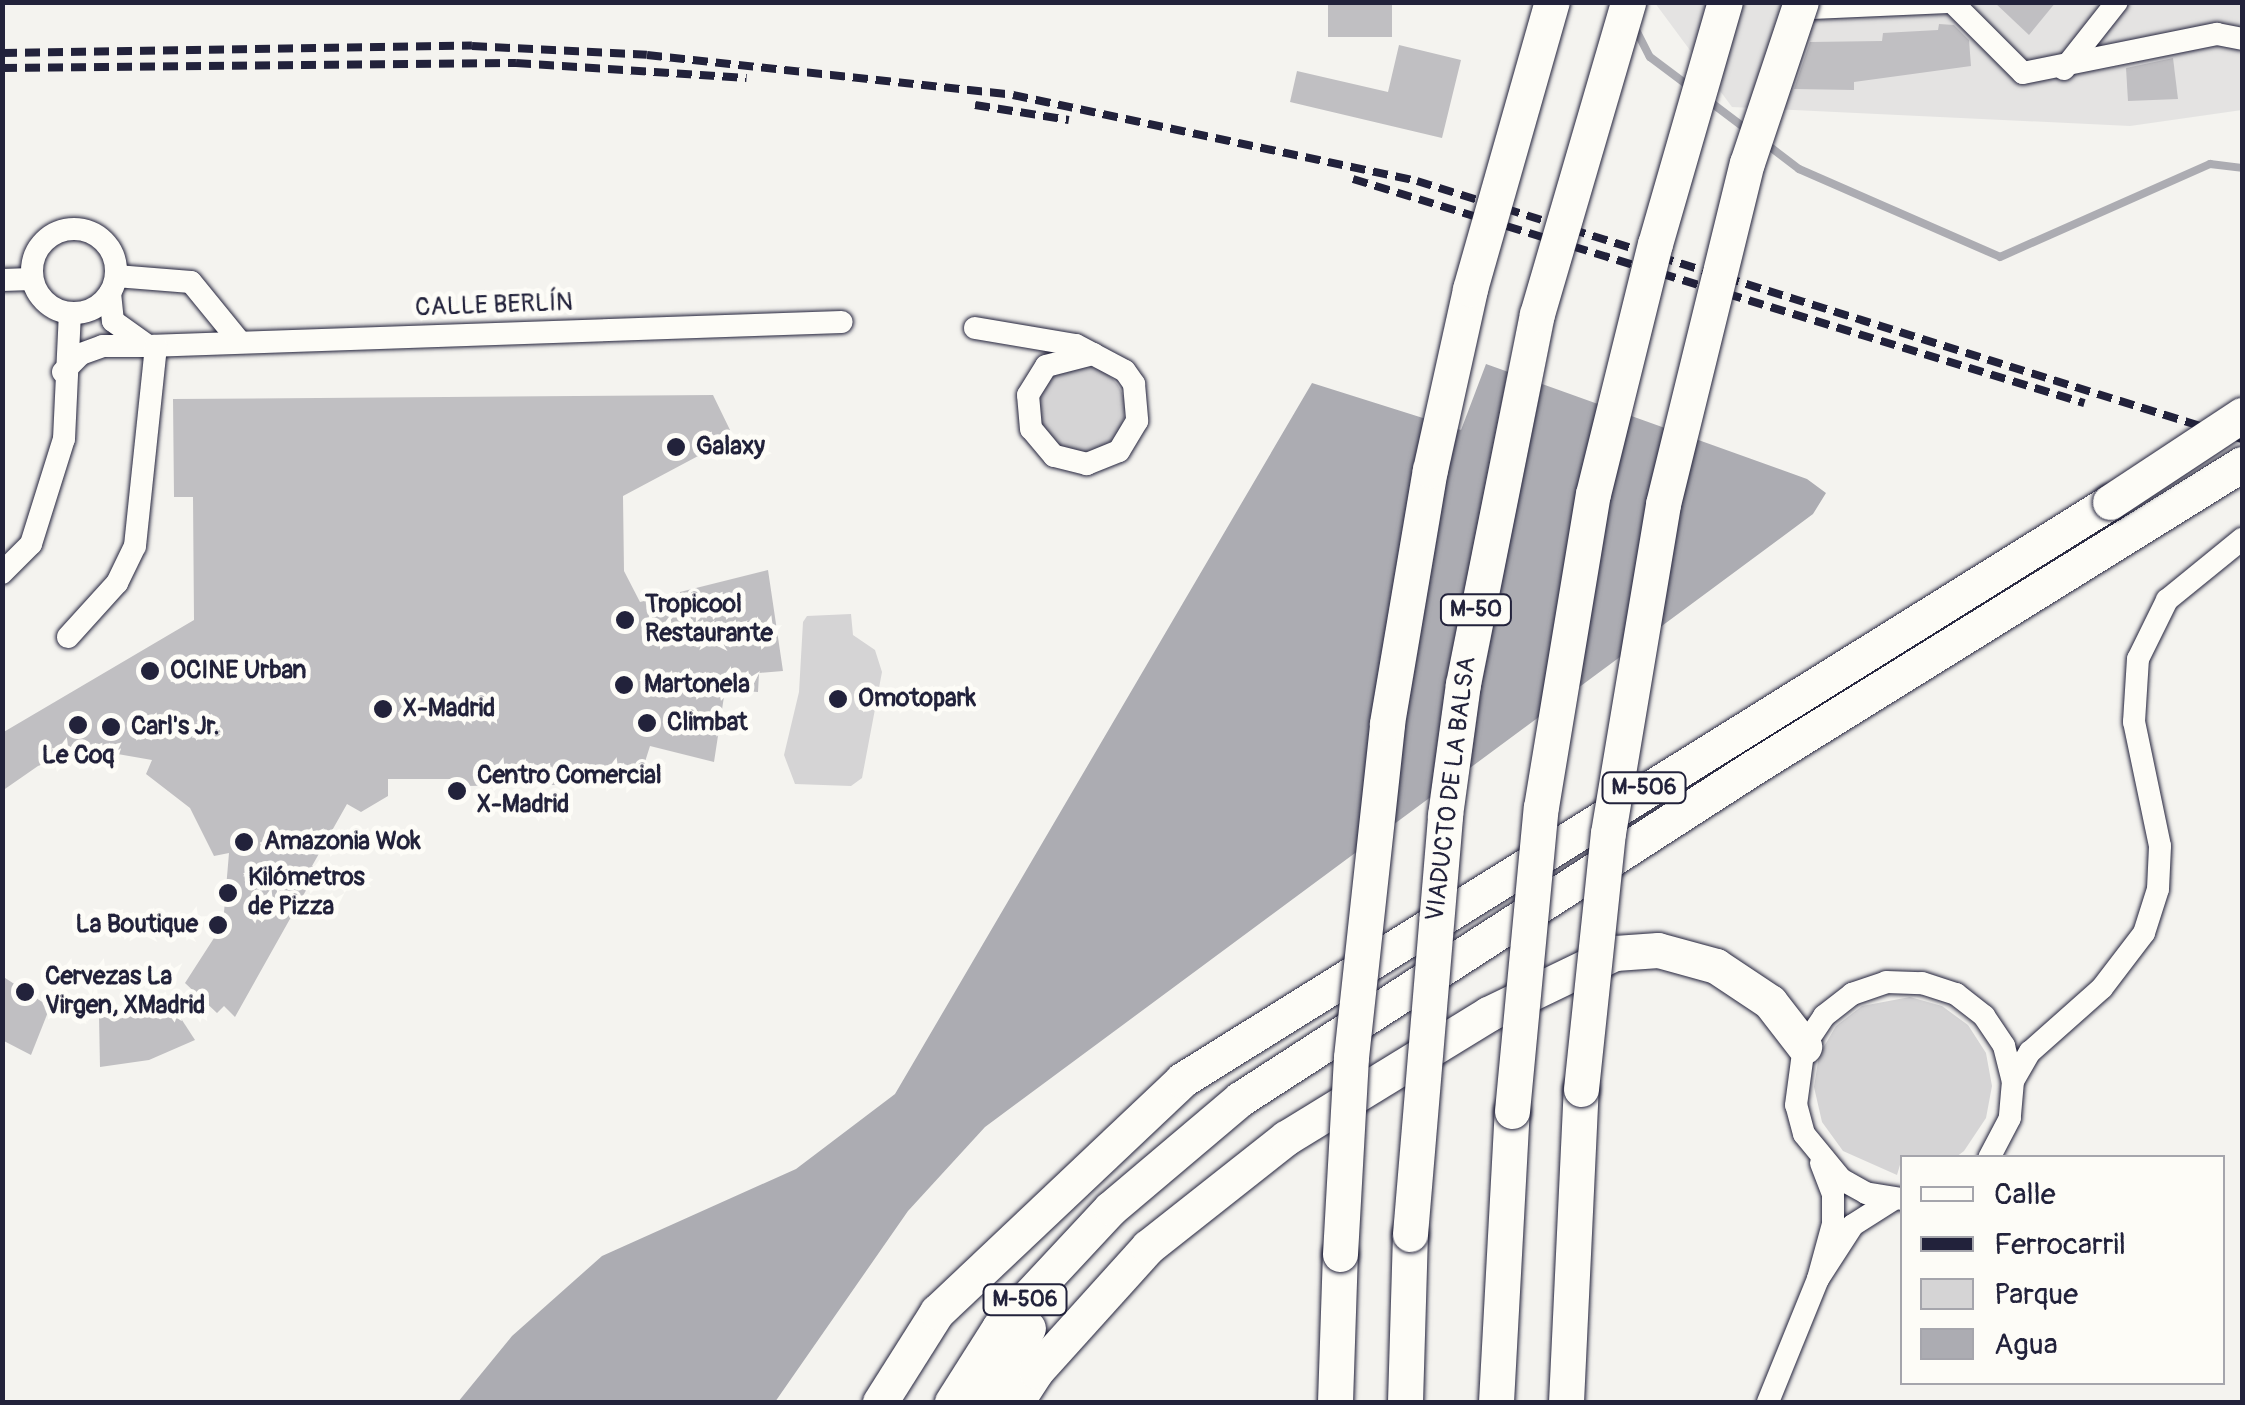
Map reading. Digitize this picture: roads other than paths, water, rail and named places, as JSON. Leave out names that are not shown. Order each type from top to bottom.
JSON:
[{"type":"highway","points":[[1335,1402],[1340,1254],[1372,833],[1400,645],[1470,289],[1552,2]]},
{"type":"highway","name":"VIADUCTO DE LA BALSA","points":[[1405,1402],[1410,1234],[1444,815],[1463,684],[1537,314],[1628,2]]},
{"type":"highway","points":[[1496,1402],[1512,1110],[1541,807],[1593,494],[1654,244],[1726,2]]},
{"type":"highway","points":[[1566,1402],[1581,1090],[1608,833],[1663,504],[1748,163],[1801,2]]},
{"type":"highway","name":"M-506","points":[[907,1402],[1008,1247],[1068,1182],[1182,1080],[1264,1023],[2110,502],[2242,415]]},
{"type":"highway","name":"M-506","points":[[952,1402],[998,1328],[1112,1208],[1240,1099],[1754,766],[2242,464]]},
{"type":"highway","points":[[1016,1402],[1148,1248],[1286,1138],[1488,1014],[1615,953],[1658,950],[1716,966],[1770,1002],[1804,1046]]},
{"type":"highway","points":[[984,1402],[1112,1208]]},
{"type":"highway","points":[[880,1402],[938,1312],[1008,1247]]},
{"type":"highway","points":[[1338,1306],[1350,1402]]},
{"type":"street","points":[[1812,2],[1812,8],[1950,2],[2024,74],[2064,69],[2217,34],[2242,39]]},
{"type":"street","points":[[2064,69],[2117,2]]},
{"type":"street","points":[[68,637],[116,583],[135,546],[152,346],[113,321],[113,284],[107,246],[70,229],[36,252],[32,279],[45,303],[70,314],[93,309],[113,284],[192,282],[240,342]]},
{"type":"street","points":[[2,280],[32,279]]},
{"type":"street","points":[[2,573],[30,544],[64,440],[63,372],[70,314]]},
{"type":"street","name":"CALLE BERLÍN","points":[[63,372],[81,354],[103,346],[842,322]]},
{"type":"street","points":[[976,328],[1076,344],[1112,361],[1134,384],[1137,421],[1119,451],[1087,464],[1054,456],[1031,430],[1028,395],[1046,366],[1093,354]]},
{"type":"street","points":[[2013,1081],[2030,1052],[2102,988],[2144,934],[2158,889],[2160,846],[2134,722],[2138,659],[2167,600],[2213,558],[2242,539]]},
{"type":"street","points":[[1768,1402],[1818,1280],[1832,1224],[1832,1194],[1796,1105],[1804,1046],[1824,1016],[1852,994],[1886,982],[1922,982],[1956,994],[1984,1016],[2004,1046],[2013,1081],[2010,1118],[1996,1155]]},
{"type":"street","points":[[1820,1160],[1866,1193],[1898,1199]]},
{"type":"street","points":[[1818,1280],[1853,1226],[1898,1199]]},
{"type":"water","points":[[1486,364],[1807,479],[1826,493],[1813,514],[985,1127],[908,1211],[775,1402],[458,1402],[512,1336],[602,1256],[796,1169],[895,1094],[1312,383],[1461,430]]},
{"type":"waterway","points":[[1633,24],[1650,57],[1690,87]]},
{"type":"waterway","points":[[1709,101],[1750,132]]},
{"type":"waterway","points":[[1765,143],[1799,169],[2000,257],[2210,164],[2242,168]]},
{"type":"railway","points":[[2,53],[472,46],[647,55],[1013,95],[1417,181],[2242,439]]},
{"type":"railway","points":[[2,68],[516,63],[747,78]]},
{"type":"railway","points":[[975,105],[1069,120]]},
{"type":"railway","points":[[1353,179],[2084,403]]},
{"type":"place","name":"Galaxy","points":[[676,447]]},
{"type":"place","name":"Tropicool Restaurante","points":[[625,620]]},
{"type":"place","name":"OCINE Urban","points":[[150,671]]},
{"type":"place","name":"Martonela","points":[[624,685]]},
{"type":"place","name":"Omotopark","points":[[838,699]]},
{"type":"place","name":"X-Madrid","points":[[383,709]]},
{"type":"place","name":"Climbat","points":[[647,723]]},
{"type":"place","name":"Le Coq","points":[[78,725]]},
{"type":"place","name":"Carl's Jr.","points":[[111,727]]},
{"type":"place","name":"Centro Comercial X-Madrid","points":[[457,791]]},
{"type":"place","name":"Amazonia Wok","points":[[244,842]]},
{"type":"place","name":"Kilómetros de Pizza","points":[[228,893]]},
{"type":"place","name":"La Boutique","points":[[218,925]]},
{"type":"place","name":"Cervezas La Virgen, XMadrid","points":[[25,992]]}]
